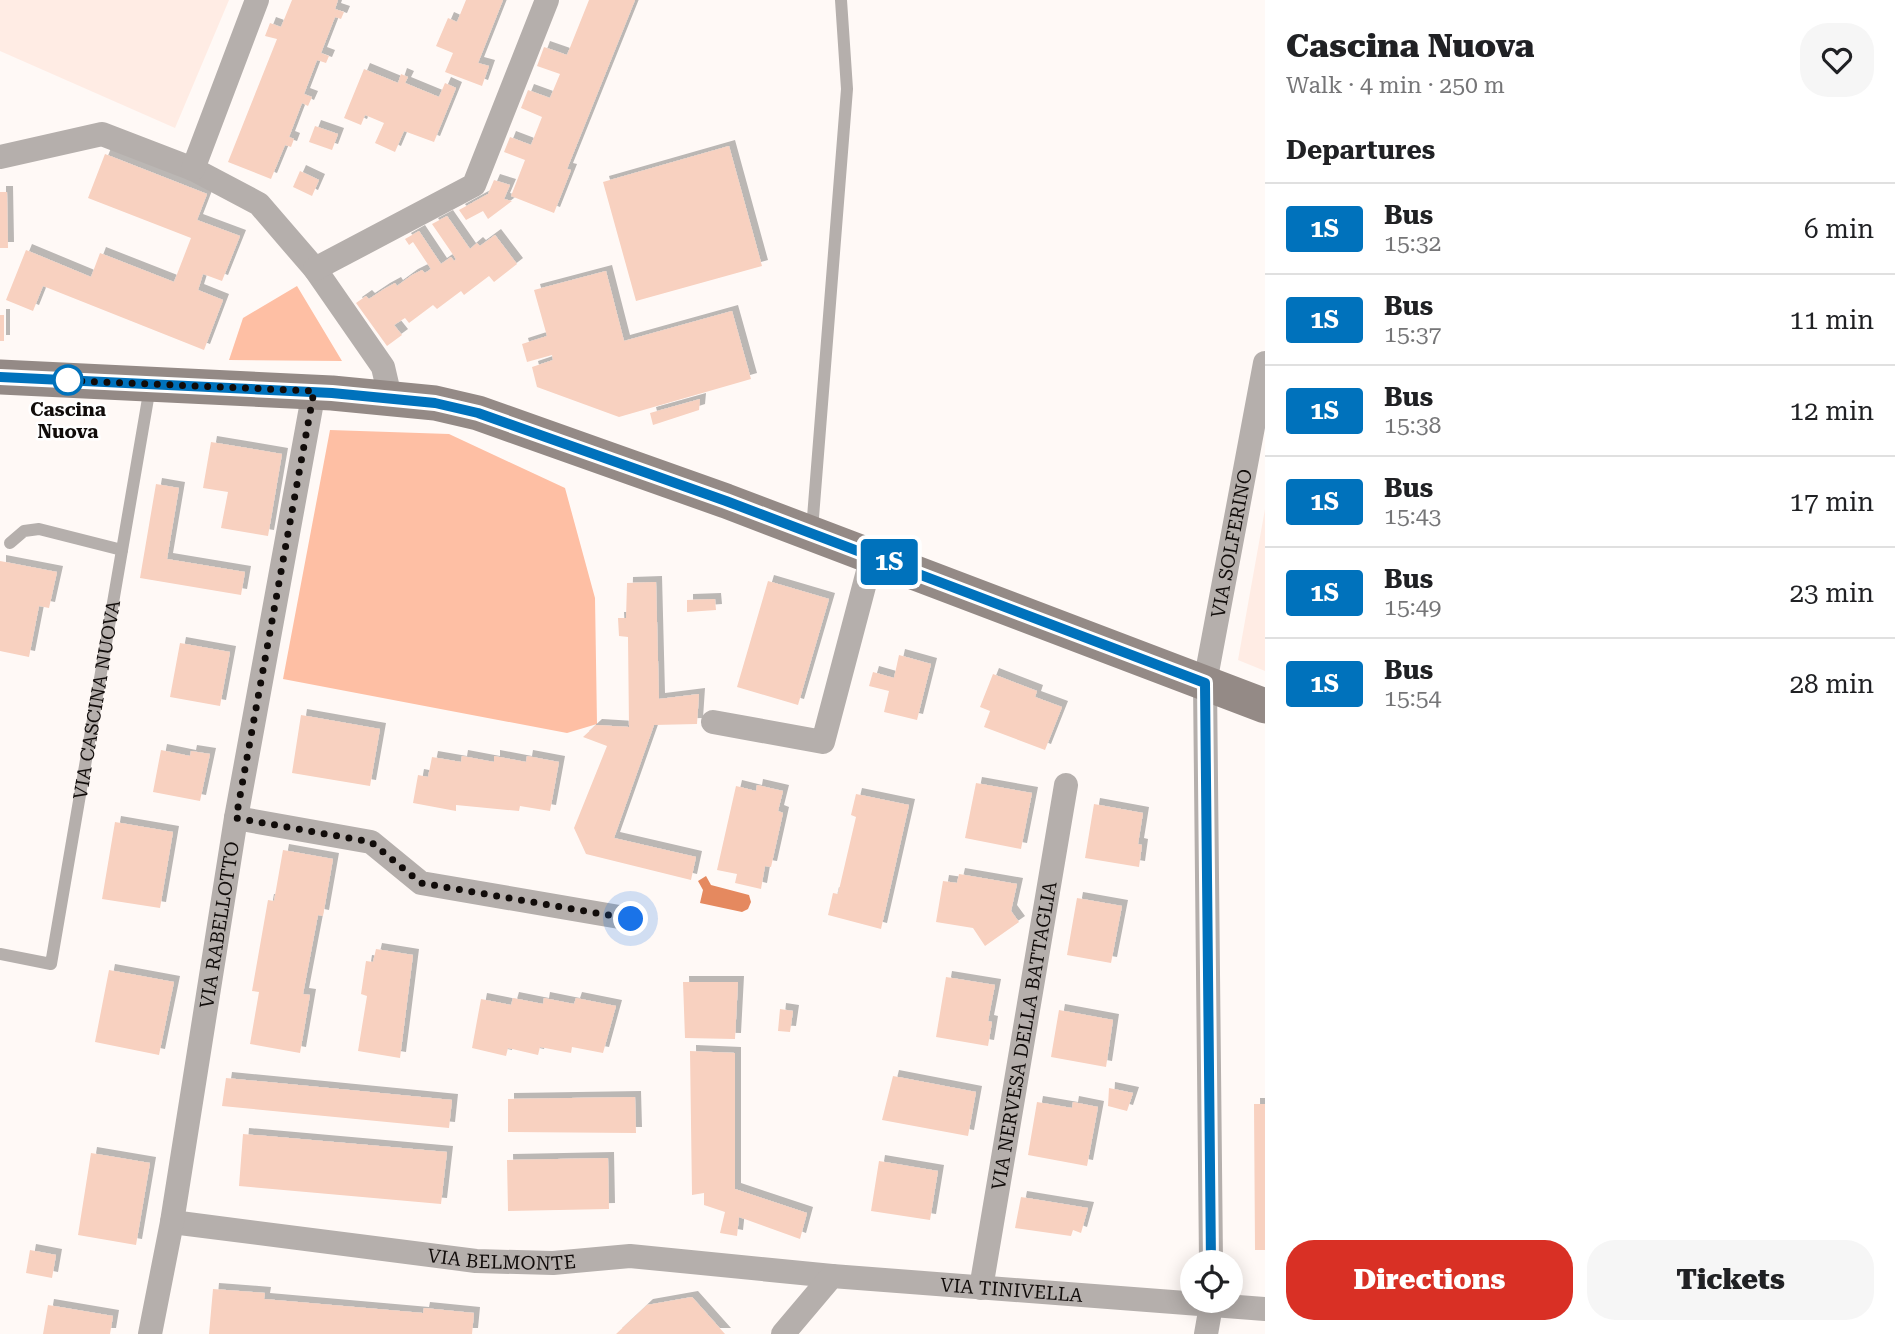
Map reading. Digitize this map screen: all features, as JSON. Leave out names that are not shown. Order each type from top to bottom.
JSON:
[{"type":"street","points":[[192,169],[257,0]]},
{"type":"street","points":[[315,269],[474,185],[547,0]]},
{"type":"street","points":[[0,157],[102,134],[192,169],[259,204],[315,269],[383,368],[390,397]]},
{"type":"street","name":"VIA SOLFERINO","points":[[1211,1250],[1205,683],[1265,363]]},
{"type":"street","points":[[0,377],[314,391],[435,403],[478,413],[872,556],[1265,706]]},
{"type":"street","name":"VIA RABELLOTTO","points":[[150,1334],[172,1222],[236,818],[314,391]]},
{"type":"street","points":[[713,722],[823,742],[872,556]]},
{"type":"street","name":"VIA NERVESA DELLA BATTAGLIA","points":[[981,1288],[1066,785]]},
{"type":"street","points":[[236,818],[371,842],[421,883],[631,919]]},
{"type":"street","name":"VIA BELMONTE","points":[[172,1222],[476,1261],[553,1263],[630,1256],[831,1276]]},
{"type":"street","points":[[783,1334],[831,1276]]},
{"type":"street","name":"VIA TINIVELLA","points":[[831,1276],[1180,1301]]},
{"type":"street","name":"VIA TINIVELLA","points":[[1243,1307],[1265,1309]]},
{"type":"street","points":[[1206,1334],[1210,1313]]},
{"type":"lane","points":[[812,534],[847,89],[841,0]]},
{"type":"lane","name":"VIA CASCINA NUOVA","points":[[0,954],[51,964],[151,383]]},
{"type":"lane","points":[[10,543],[24,531],[39,529],[122,550]]},
{"type":"shaded area","points":[[0,0],[229,0],[175,128],[0,51]]},
{"type":"shaded area","points":[[297,286],[342,361],[229,360],[243,318]]},
{"type":"shaded area","points":[[330,430],[449,434],[565,488],[595,598],[597,724],[567,733],[283,679]]},
{"type":"shaded area","points":[[1265,509],[1265,671],[1238,660]]},
{"type":"shaded area","points":[[706,876],[711,885],[749,895],[751,902],[748,909],[742,912],[700,903],[703,890],[698,881]]},
{"type":"building","points":[[292,0],[338,0],[335,9],[344,12],[341,19],[335,17],[321,53],[329,56],[326,63],[317,60],[304,94],[312,97],[308,106],[302,103],[289,137],[294,139],[291,147],[285,145],[271,179],[228,162],[277,39],[265,36],[270,23],[281,27]]},
{"type":"building","points":[[466,0],[503,0],[478,63],[489,66],[482,86],[445,72],[453,53],[436,46],[448,18],[457,22]]},
{"type":"building","points":[[589,0],[635,0],[567,169],[571,170],[554,213],[511,196],[525,160],[504,152],[510,137],[531,145],[542,117],[521,108],[528,90],[550,98],[560,74],[537,66],[544,47],[567,55]]},
{"type":"building","points":[[364,69],[398,83],[401,74],[408,77],[405,83],[439,97],[445,83],[456,88],[434,142],[404,131],[395,152],[375,143],[384,123],[365,115],[361,125],[344,118]]},
{"type":"building","points":[[315,126],[338,134],[332,150],[309,142]]},
{"type":"building","points":[[729,146],[762,266],[636,301],[603,182]]},
{"type":"building","points":[[105,154],[207,194],[197,220],[240,236],[222,281],[203,274],[198,290],[223,300],[204,350],[43,286],[33,311],[6,300],[26,250],[91,277],[100,253],[174,282],[191,238],[88,198]]},
{"type":"building","points":[[300,171],[319,180],[312,196],[293,187]]},
{"type":"building","points":[[494,180],[510,185],[504,199],[512,201],[488,219],[483,211],[466,220],[459,210],[488,194]]},
{"type":"building","points":[[0,192],[7,192],[8,248],[0,248]]},
{"type":"building","points":[[447,216],[470,249],[477,243],[480,246],[495,235],[517,264],[494,282],[489,276],[464,295],[461,291],[437,309],[433,305],[409,323],[405,318],[394,325],[402,335],[387,346],[356,303],[366,296],[369,299],[395,283],[397,286],[422,270],[425,273],[431,269],[413,242],[409,245],[405,239],[419,231],[441,264],[451,257],[454,261],[456,259],[432,224]]},
{"type":"building","points":[[606,271],[624,341],[732,311],[751,379],[619,417],[537,387],[532,367],[553,360],[552,355],[527,362],[522,344],[547,336],[534,290]]},
{"type":"building","points":[[0,315],[4,315],[4,341],[0,341]]},
{"type":"building","points":[[700,399],[699,410],[653,425],[650,413]]},
{"type":"building","points":[[211,442],[282,454],[268,536],[221,528],[228,492],[203,488]]},
{"type":"building","points":[[156,484],[179,488],[167,559],[245,572],[241,595],[140,578]]},
{"type":"building","points":[[0,561],[57,572],[49,608],[39,606],[29,657],[0,651]]},
{"type":"building","points":[[768,581],[829,599],[798,705],[737,687]]},
{"type":"building","points":[[656,582],[659,699],[699,694],[697,724],[654,725],[614,838],[696,857],[691,880],[586,854],[574,828],[607,746],[583,737],[596,725],[629,727],[628,637],[619,636],[618,618],[626,618],[627,583]]},
{"type":"building","points":[[715,599],[716,610],[687,612],[687,600]]},
{"type":"building","points":[[180,643],[230,652],[220,706],[170,697]]},
{"type":"building","points":[[899,655],[931,664],[917,720],[884,712],[889,691],[869,686],[873,672],[894,678]]},
{"type":"building","points":[[993,674],[1037,691],[1035,697],[1062,707],[1045,750],[984,727],[990,711],[980,707]]},
{"type":"building","points":[[301,715],[380,729],[370,786],[292,773]]},
{"type":"building","points":[[161,750],[190,756],[191,751],[210,754],[200,801],[153,792]]},
{"type":"building","points":[[462,756],[494,762],[494,756],[526,762],[527,756],[559,762],[550,811],[520,806],[519,811],[456,805],[456,811],[413,803],[418,775],[428,777],[432,757],[461,762]]},
{"type":"building","points":[[976,783],[1032,793],[1021,849],[965,838]]},
{"type":"building","points":[[757,785],[783,791],[778,811],[783,813],[771,867],[765,866],[761,889],[735,883],[737,874],[717,870],[736,786],[756,791]]},
{"type":"building","points":[[856,794],[909,805],[881,929],[828,915],[833,893],[838,894],[856,817],[851,815]]},
{"type":"building","points":[[1094,804],[1143,813],[1138,844],[1142,845],[1139,867],[1085,858]]},
{"type":"building","points":[[115,822],[173,832],[160,908],[102,899]]},
{"type":"building","points":[[283,850],[333,859],[323,916],[318,915],[303,994],[310,995],[300,1053],[250,1044],[259,992],[252,991],[268,900],[274,901]]},
{"type":"building","points":[[959,874],[1017,884],[1011,911],[1019,922],[985,946],[973,928],[936,922],[943,881],[957,883]]},
{"type":"building","points":[[1077,898],[1122,906],[1111,963],[1067,955]]},
{"type":"building","points":[[376,949],[413,955],[400,1058],[358,1051],[367,996],[361,994],[366,961],[373,962]]},
{"type":"building","points":[[109,970],[174,982],[159,1055],[95,1042]]},
{"type":"building","points":[[946,977],[995,985],[988,1021],[992,1022],[988,1046],[936,1037]]},
{"type":"building","points":[[683,982],[738,982],[735,1039],[685,1038]]},
{"type":"building","points":[[513,998],[543,1004],[544,998],[574,1004],[576,998],[616,1006],[603,1053],[572,1047],[571,1053],[540,1047],[538,1055],[508,1048],[506,1056],[472,1048],[481,999],[511,1005]]},
{"type":"building","points":[[780,1009],[793,1011],[790,1032],[778,1031]]},
{"type":"building","points":[[1059,1010],[1113,1020],[1106,1067],[1051,1057]]},
{"type":"building","points":[[690,1051],[735,1053],[735,1189],[807,1213],[800,1239],[739,1217],[737,1236],[720,1233],[725,1212],[704,1205],[704,1193],[692,1195]]},
{"type":"building","points":[[893,1076],[976,1092],[968,1136],[882,1120]]},
{"type":"building","points":[[226,1078],[452,1100],[449,1128],[222,1106]]},
{"type":"building","points":[[1109,1088],[1133,1093],[1127,1111],[1108,1106]]},
{"type":"building","points":[[635,1097],[636,1133],[508,1132],[508,1099]]},
{"type":"building","points":[[1037,1102],[1072,1108],[1073,1102],[1098,1107],[1087,1166],[1028,1155]]},
{"type":"building","points":[[1254,1104],[1265,1104],[1265,1250],[1255,1250]]},
{"type":"building","points":[[243,1134],[447,1152],[441,1204],[239,1186]]},
{"type":"building","points":[[91,1153],[150,1163],[136,1245],[78,1235]]},
{"type":"building","points":[[608,1158],[609,1209],[508,1211],[507,1160]]},
{"type":"building","points":[[879,1161],[938,1171],[930,1220],[871,1211]]},
{"type":"building","points":[[1021,1197],[1088,1208],[1081,1233],[1073,1230],[1071,1236],[1015,1228]]},
{"type":"building","points":[[30,1250],[56,1255],[52,1278],[26,1273]]},
{"type":"building","points":[[213,1289],[265,1293],[264,1299],[423,1313],[424,1308],[474,1313],[472,1334],[209,1334]]},
{"type":"building","points":[[692,1297],[725,1334],[616,1334],[647,1305]]},
{"type":"building","points":[[48,1305],[113,1316],[110,1334],[43,1334]]},
{"type":"bus line","name":"1S","points":[[0,377],[390,397],[435,403],[478,413],[726,501],[1205,683],[1203,722],[1211,1250]]},
{"type":"place","name":"Cascina Nuova","points":[[68,380]]},
{"type":"route","points":[[68,380],[56,380],[314,391],[236,818],[371,842],[421,883],[631,919]]}]
